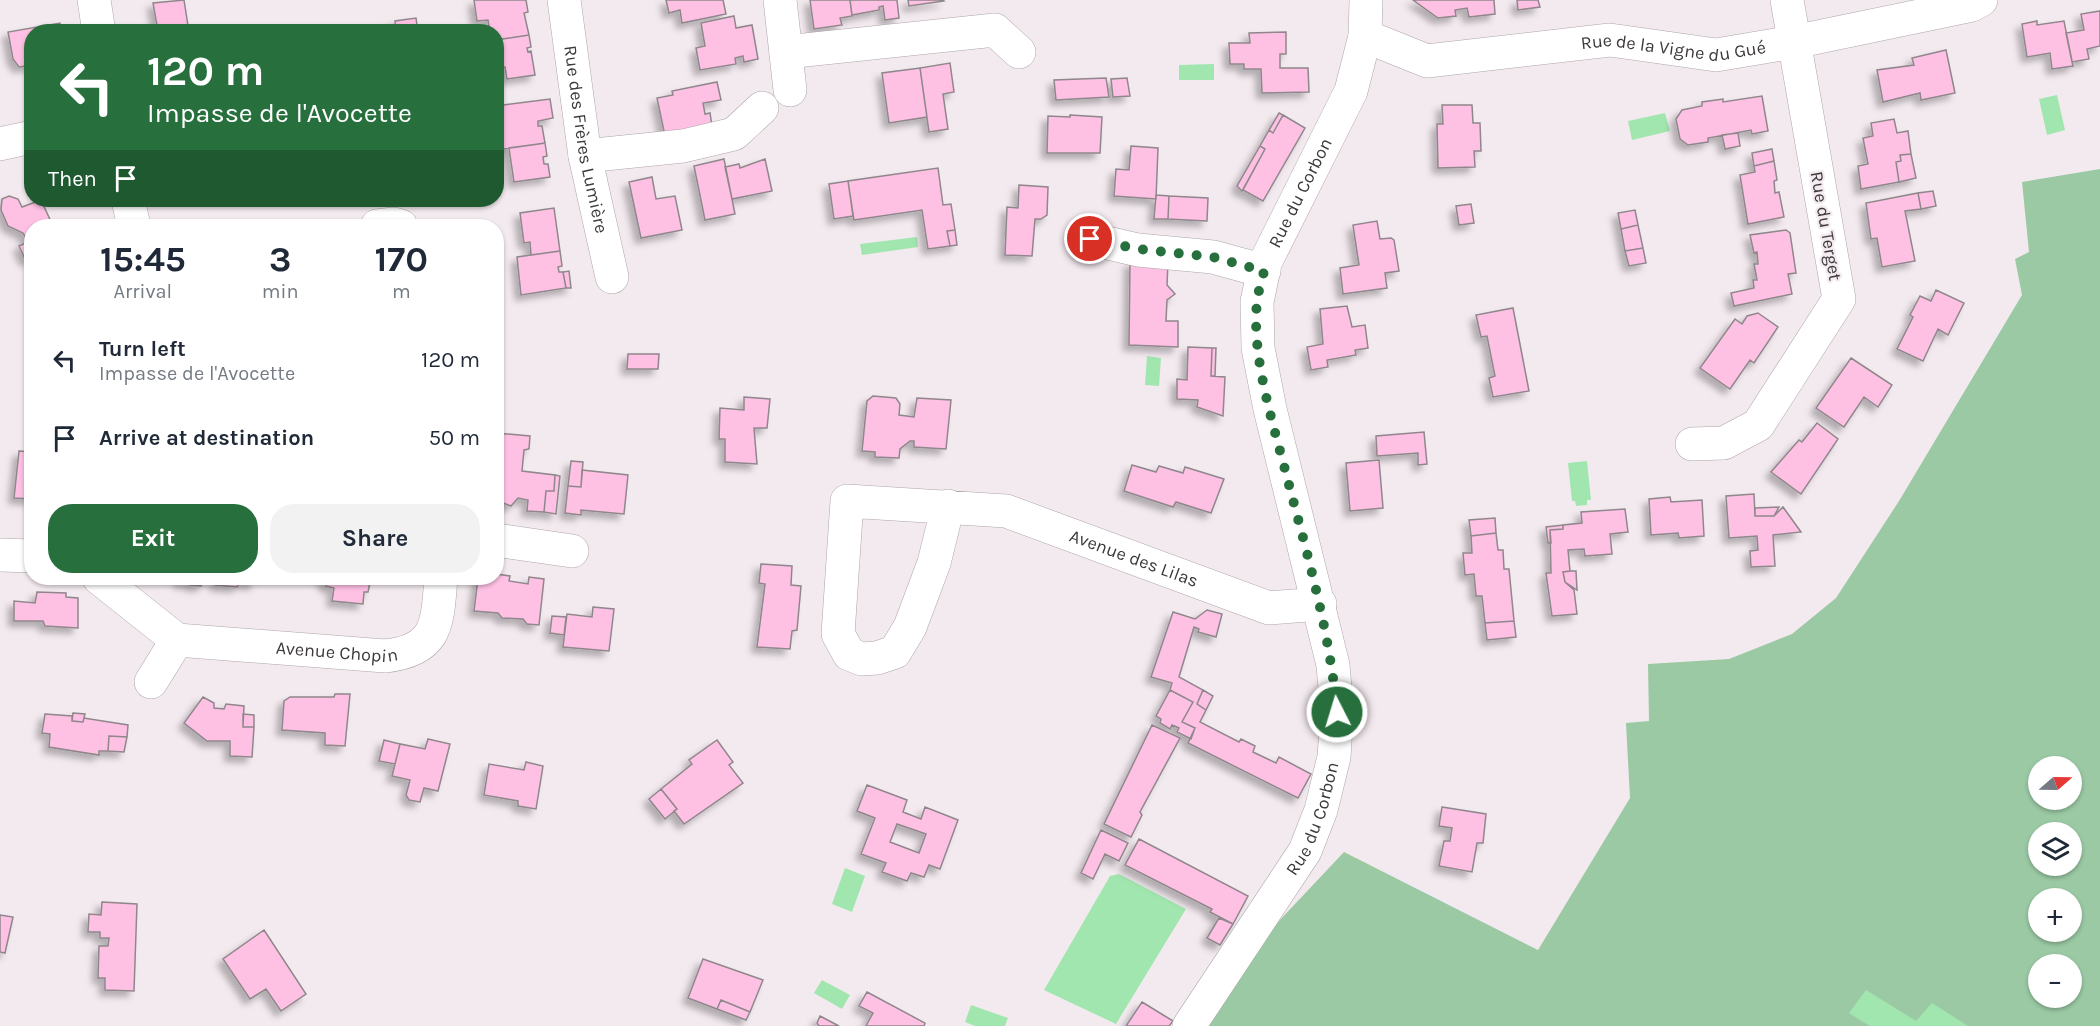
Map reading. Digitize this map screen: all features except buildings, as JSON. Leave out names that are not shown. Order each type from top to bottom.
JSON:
[{"type":"street","points":[[94,0],[98,24]]},
{"type":"street","name":"Rue des Frères Lumière","points":[[564,0],[585,156],[612,277]]},
{"type":"street","points":[[780,0],[790,90]]},
{"type":"street","name":"Rue du Corbon","points":[[1189,1026],[1305,850],[1321,810],[1334,757],[1337,712],[1333,665],[1320,604],[1270,409],[1258,348],[1257,302],[1264,271],[1351,91],[1365,36],[1366,0]]},
{"type":"street","name":"Rue du Terget","points":[[1692,444],[1724,443],[1758,425],[1839,299],[1787,0]]},
{"type":"street","name":"Rue de la Vigne du Gué","points":[[1365,36],[1428,61],[1610,40],[1716,55],[1794,42],[1972,5],[1981,0]]},
{"type":"street","points":[[786,51],[995,30],[1019,52]]},
{"type":"street","points":[[585,156],[683,146],[734,134],[762,108]]},
{"type":"street","points":[[0,144],[24,139]]},
{"type":"street","points":[[1090,239],[1138,249],[1213,257],[1264,271]]},
{"type":"street","name":"Avenue des Lilas","points":[[948,506],[922,597],[910,627],[895,652],[877,658],[862,659],[849,654],[838,634],[847,501],[948,506],[1006,511],[1269,608],[1320,604]]},
{"type":"street","points":[[504,541],[572,551]]},
{"type":"street","points":[[0,555],[24,556]]},
{"type":"street","points":[[108,585],[177,640],[151,682]]},
{"type":"street","name":"Avenue Chopin","points":[[177,640],[385,656],[403,654],[418,648],[432,635],[437,622],[440,585]]},
{"type":"shaded area","points":[[1214,64],[1214,80],[1179,80],[1179,65]]},
{"type":"shaded area","points":[[2057,95],[2065,130],[2047,135],[2039,99]]},
{"type":"shaded area","points":[[1665,113],[1670,131],[1632,140],[1628,121]]},
{"type":"shaded area","points":[[2100,169],[2100,1026],[1201,1026],[1278,922],[1344,852],[1538,950],[1630,798],[1626,723],[1649,721],[1648,664],[1729,659],[1792,634],[1836,598],[1899,501],[2022,295],[2015,259],[2029,252],[2022,182]]},
{"type":"shaded area","points":[[917,237],[918,247],[862,255],[860,244]]},
{"type":"shaded area","points":[[1147,356],[1161,358],[1159,386],[1145,385]]},
{"type":"shaded area","points":[[1587,461],[1591,500],[1587,500],[1587,505],[1576,506],[1575,501],[1572,501],[1568,463]]},
{"type":"shaded area","points":[[845,868],[865,876],[852,912],[832,904]]},
{"type":"shaded area","points":[[1119,874],[1186,909],[1116,1024],[1044,990],[1110,876]]},
{"type":"shaded area","points":[[822,980],[850,995],[842,1009],[814,993]]},
{"type":"shaded area","points":[[1866,990],[1916,1021],[1932,1003],[1968,1026],[1870,1026],[1849,1013]]},
{"type":"shaded area","points":[[971,1005],[1008,1018],[1005,1026],[975,1026],[965,1022]]},
{"type":"route","points":[[1090,239],[1138,249],[1213,257],[1264,271],[1257,302],[1258,348],[1270,409],[1320,604],[1333,665],[1337,712]]}]
